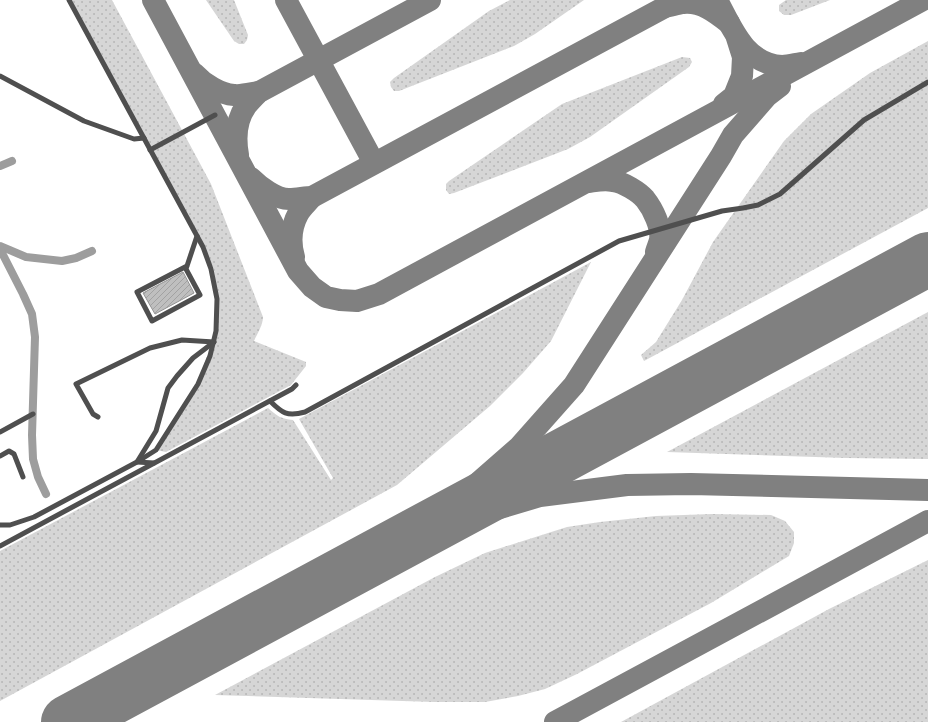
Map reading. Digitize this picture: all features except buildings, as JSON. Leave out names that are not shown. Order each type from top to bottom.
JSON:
[{"type":"lane","points":[[0,525],[10,525],[34,517],[137,462],[156,450],[198,384],[210,356],[216,331],[217,299],[211,269],[202,247],[69,0]]},
{"type":"lane","points":[[0,76],[84,121],[134,138],[144,138]]},
{"type":"lane","points":[[270,401],[280,412],[288,415],[296,415],[305,412],[619,241],[722,211],[758,205],[771,199],[785,190],[864,120],[928,82]]},
{"type":"lane","points":[[150,150],[215,116]]},
{"type":"lane","points":[[187,266],[137,292],[152,321],[200,295],[186,269],[187,266],[196,236]]},
{"type":"lane","points":[[98,417],[93,414],[76,384],[150,348],[182,340],[214,342]]},
{"type":"lane","points":[[137,462],[156,431],[168,388],[193,358],[214,342]]},
{"type":"lane","points":[[0,546],[270,401],[292,389],[296,385]]},
{"type":"lane","points":[[0,432],[33,414]]},
{"type":"lane","points":[[0,456],[9,451],[14,454],[23,477]]},
{"type":"lane","points":[[137,462],[154,463]]},
{"type":"shaded area","points":[[69,0],[112,0],[211,184],[263,317],[261,326],[254,341],[306,362],[306,366],[291,385],[166,452],[156,450],[197,384],[216,331],[217,299],[214,269]]},
{"type":"shaded area","points":[[206,0],[234,0],[248,35],[244,44],[239,44],[234,41]]},
{"type":"shaded area","points":[[510,0],[584,0],[535,34],[514,46],[399,91],[394,91],[390,82],[394,78],[489,11]]},
{"type":"shaded area","points":[[786,0],[830,0],[791,15],[784,15],[779,11],[779,5]]},
{"type":"shaded area","points":[[928,41],[928,208],[644,361],[641,355],[656,342],[682,300],[713,242],[784,141],[811,114],[870,73]]},
{"type":"shaded area","points":[[682,57],[690,58],[692,62],[689,67],[590,137],[568,149],[454,193],[449,194],[446,190],[446,184],[449,181],[562,104]]},
{"type":"shaded area","points":[[591,262],[551,341],[523,373],[490,406],[397,485],[0,701],[0,551],[268,408],[279,417],[293,420],[331,480],[333,478],[299,419]]},
{"type":"shaded area","points":[[928,312],[928,459],[667,452]]},
{"type":"shaded area","points":[[712,514],[771,515],[785,521],[794,532],[794,543],[789,556],[711,603],[577,674],[545,689],[485,702],[434,702],[215,695],[435,577],[485,553],[567,527],[656,516]]},
{"type":"shaded area","points":[[928,560],[928,722],[621,722],[829,609]]},
{"type":"waterway","points":[[0,166],[12,161]]},
{"type":"waterway","points":[[0,246],[26,257],[62,261],[76,258],[92,251]]},
{"type":"waterway","points":[[0,249],[32,314],[35,337],[32,435],[33,459],[38,477],[46,494]]},
{"type":"taxiway","points":[[153,0],[298,271],[312,287],[326,297],[357,301],[379,294],[923,0]]},
{"type":"taxiway","points":[[286,0],[374,163]]},
{"type":"taxiway","points":[[238,155],[238,123],[246,106],[259,92],[430,0]]},
{"type":"taxiway","points":[[251,178],[264,189],[279,197],[289,199],[312,197],[678,0]]},
{"type":"taxiway","points":[[717,0],[734,33],[749,52],[758,59],[769,64],[782,66],[801,63]]},
{"type":"taxiway","points":[[664,7],[683,3],[696,4],[708,8],[729,23]]},
{"type":"taxiway","points":[[724,104],[734,96],[742,76],[743,57],[737,38]]},
{"type":"taxiway","points":[[195,74],[208,85],[223,93],[243,95],[259,92]]},
{"type":"taxiway","points":[[354,569],[455,503],[519,447],[574,385],[733,135],[767,96],[780,86]]},
{"type":"taxiway","points":[[588,182],[610,180],[621,183],[639,193],[645,199],[654,213],[660,230],[660,240],[656,252]]},
{"type":"taxiway","points":[[294,257],[292,246],[294,224],[299,212],[312,197]]},
{"type":"taxiway","points":[[421,538],[463,519],[540,496],[627,485],[691,484],[928,490]]},
{"type":"taxiway","points":[[555,722],[928,521]]},
{"type":"runway","points":[[68,722],[928,259]]}]
